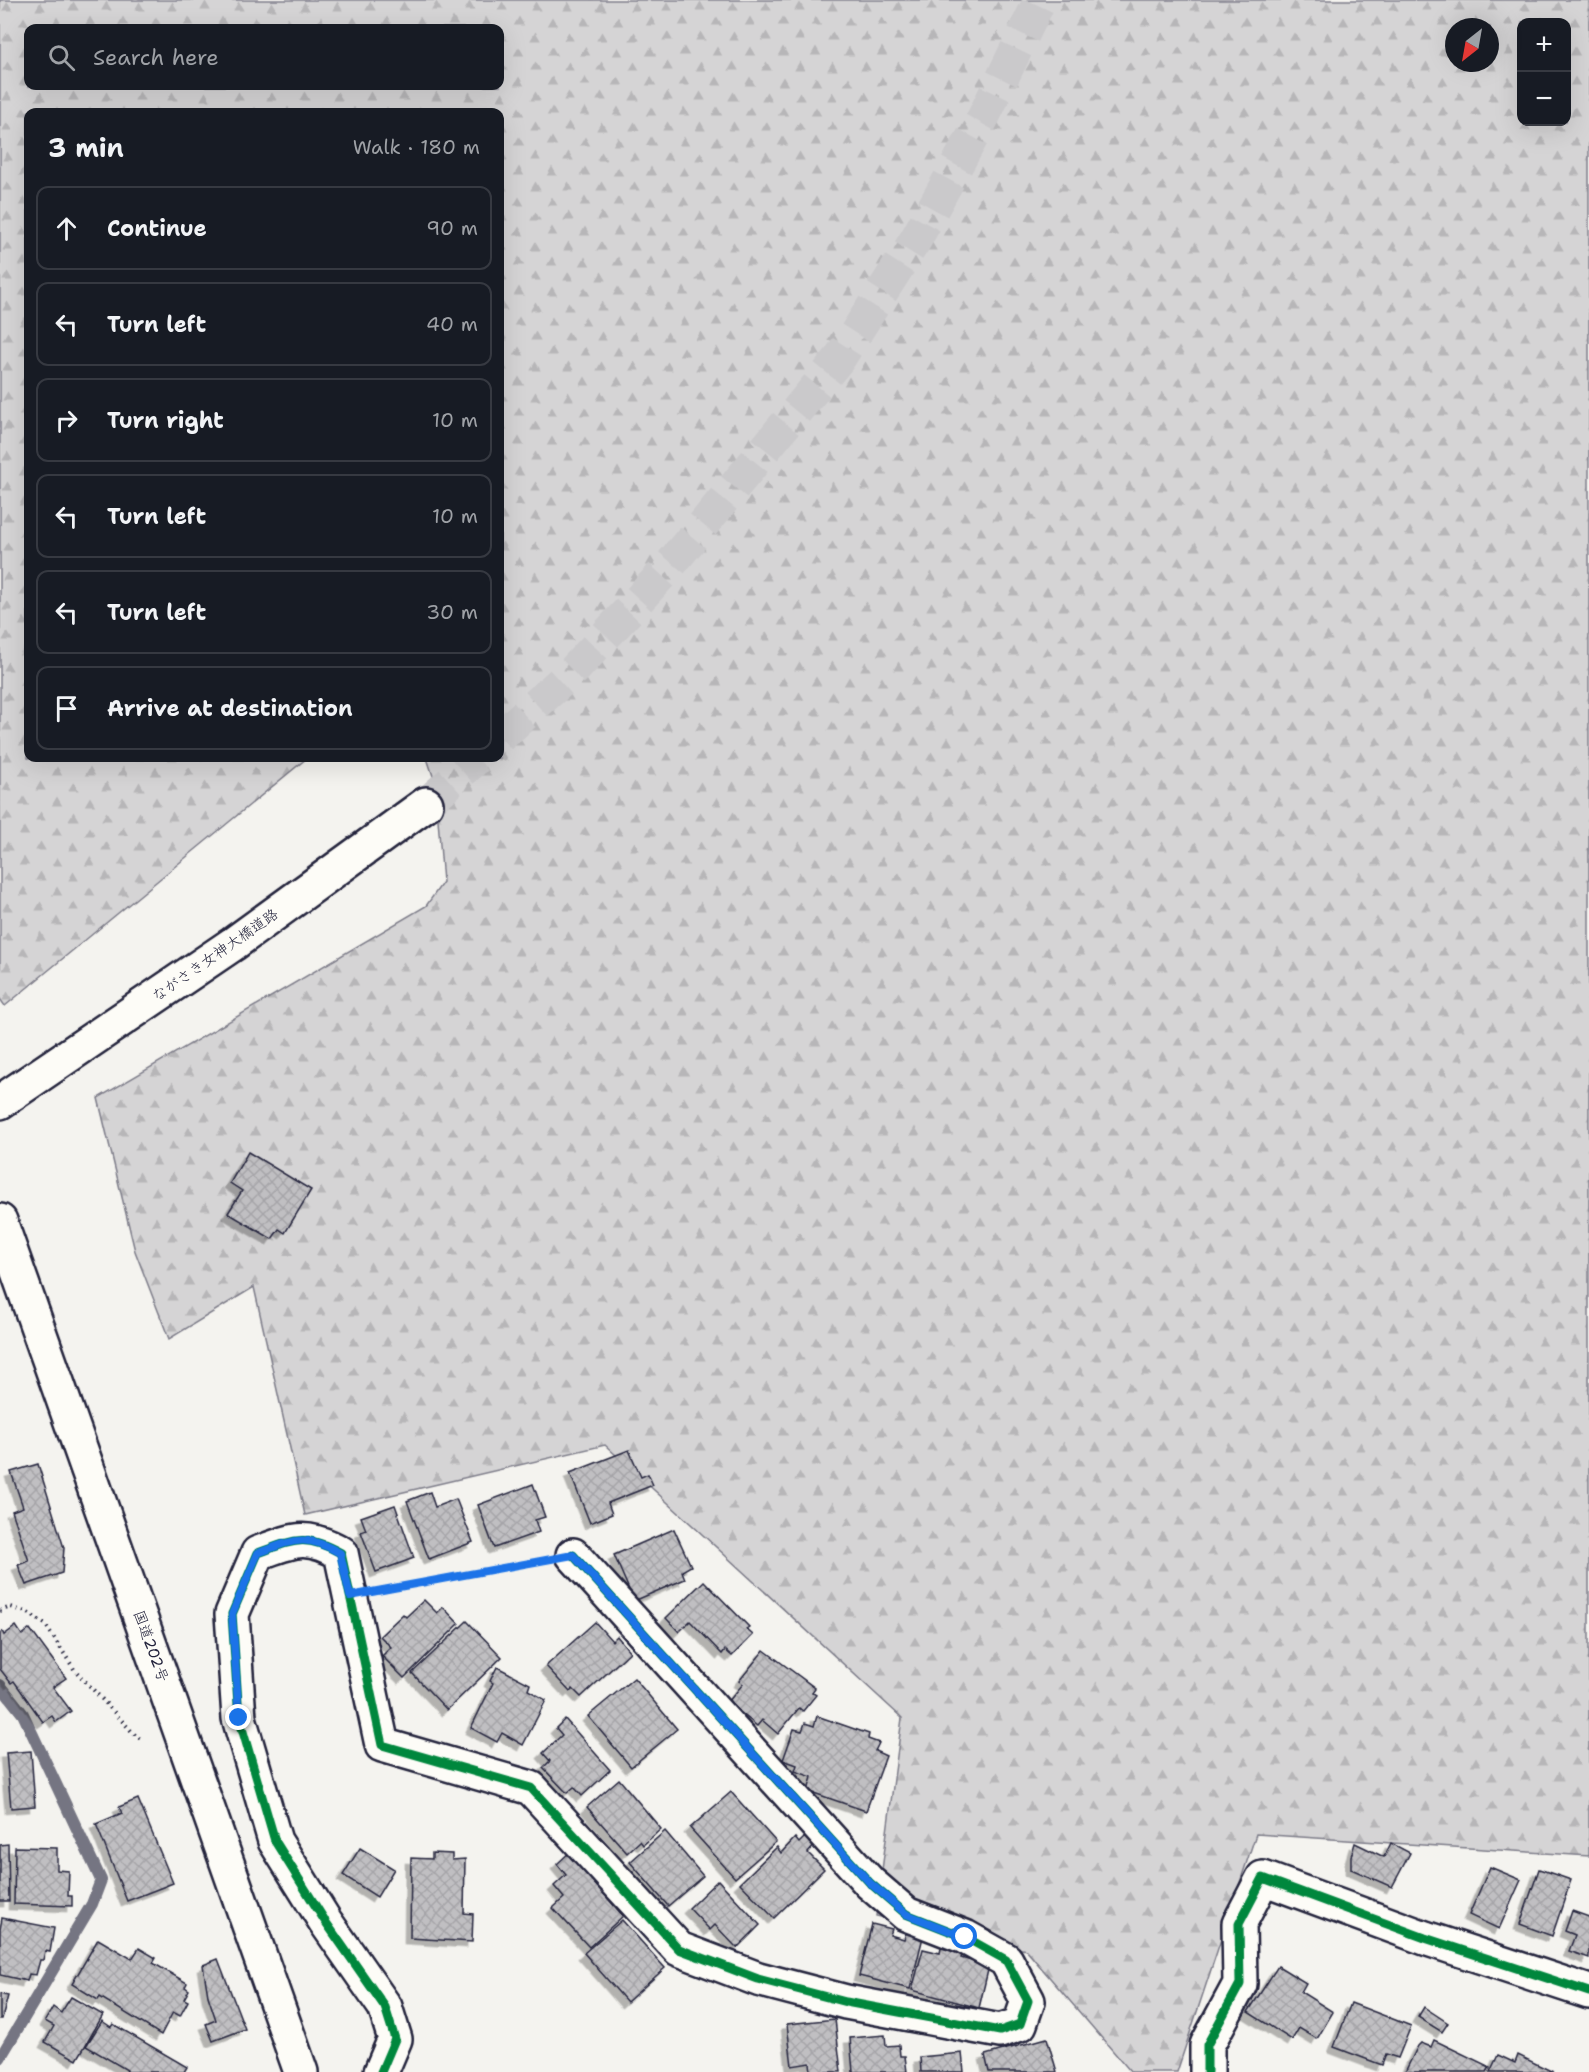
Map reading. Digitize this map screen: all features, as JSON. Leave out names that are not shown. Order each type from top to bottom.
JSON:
[{"type":"main road","name":"ながさき女神大橋道路","points":[[0,1102],[233,944],[426,804]]},
{"type":"main road","name":"国道202号","points":[[0,1221],[302,2072]]},
{"type":"main road","points":[[381,2072],[395,2039],[385,2007],[325,1921],[275,1841],[239,1718],[232,1614],[258,1553],[297,1539],[322,1543],[340,1553],[382,1745],[531,1788],[679,1949],[758,1979],[846,2002],[1000,2031],[1020,2024],[1028,2001],[1006,1960],[965,1937],[906,1914],[870,1883],[573,1555]]},
{"type":"main road","points":[[1208,2072],[1207,2045],[1240,1984],[1239,1924],[1263,1878],[1425,1938],[1589,1992]]},
{"type":"path","points":[[350,1596],[573,1555]]},
{"type":"path","points":[[0,1611],[11,1607],[28,1613],[45,1623],[74,1669],[137,1737],[195,1767]]},
{"type":"green space","points":[[0,0],[1589,0],[1589,1856],[1256,1834],[1177,2072],[1131,2072],[1026,1950],[876,1916],[902,1718],[605,1445],[305,1515],[254,1287],[169,1339],[135,1251],[98,1098],[426,906],[443,882],[435,782],[428,762],[504,762],[504,108],[24,108],[24,762],[302,762],[5,1006],[0,999]]},
{"type":"building","points":[[248,1152],[311,1190],[285,1233],[279,1229],[272,1239],[228,1213],[242,1191],[230,1183]]},
{"type":"building","points":[[629,1450],[641,1477],[648,1474],[653,1485],[608,1503],[612,1514],[590,1523],[570,1473]]},
{"type":"building","points":[[38,1464],[64,1548],[62,1573],[26,1585],[18,1565],[29,1561],[12,1511],[23,1507],[11,1472]]},
{"type":"building","points":[[533,1484],[545,1517],[535,1520],[539,1532],[494,1548],[478,1505]]},
{"type":"building","points":[[430,1492],[435,1507],[456,1499],[473,1542],[429,1559],[407,1501]]},
{"type":"building","points":[[395,1505],[414,1558],[376,1572],[361,1532],[366,1530],[361,1517]]},
{"type":"building","points":[[674,1529],[691,1566],[682,1571],[685,1579],[634,1601],[614,1555]]},
{"type":"building","points":[[704,1581],[749,1627],[746,1629],[753,1635],[732,1656],[725,1650],[722,1654],[690,1621],[679,1632],[666,1618]]},
{"type":"building","points":[[424,1600],[437,1613],[443,1607],[459,1624],[404,1678],[382,1656],[391,1647],[380,1636],[403,1614],[406,1617]]},
{"type":"building","points":[[467,1621],[502,1657],[447,1710],[412,1673]]},
{"type":"building","points":[[595,1622],[612,1641],[617,1636],[630,1652],[581,1697],[573,1689],[570,1692],[546,1666]]},
{"type":"building","points":[[16,1626],[22,1635],[30,1629],[66,1678],[53,1687],[71,1711],[56,1722],[52,1716],[43,1722],[14,1681],[11,1683],[0,1669],[0,1633],[2,1631],[4,1635]]},
{"type":"building","points":[[764,1650],[815,1688],[812,1692],[816,1695],[803,1711],[799,1708],[778,1734],[762,1720],[757,1726],[728,1702],[743,1684],[739,1681]]},
{"type":"building","points":[[497,1667],[530,1684],[528,1690],[546,1700],[523,1745],[502,1733],[497,1742],[471,1728],[493,1683],[490,1681]]},
{"type":"building","points":[[634,1678],[677,1729],[631,1767],[588,1716]]},
{"type":"building","points":[[817,1716],[869,1734],[868,1739],[879,1743],[875,1751],[886,1756],[866,1811],[808,1791],[812,1777],[795,1771],[797,1765],[783,1760],[794,1729],[802,1731],[805,1723],[814,1726]]},
{"type":"building","points":[[565,1719],[610,1770],[582,1796],[574,1787],[567,1793],[543,1768],[550,1761],[543,1753],[562,1735],[556,1728]]},
{"type":"building","points":[[31,1751],[35,1806],[11,1808],[6,1753]]},
{"type":"building","points":[[619,1779],[661,1829],[643,1845],[640,1841],[627,1853],[587,1807]]},
{"type":"building","points":[[731,1792],[776,1842],[735,1878],[690,1828]]},
{"type":"building","points":[[138,1799],[173,1883],[127,1901],[96,1824],[122,1813],[119,1807]]},
{"type":"building","points":[[665,1831],[703,1876],[668,1906],[630,1862]]},
{"type":"building","points":[[806,1836],[815,1845],[808,1853],[824,1869],[774,1918],[740,1883],[777,1847],[781,1853],[795,1838],[799,1843]]},
{"type":"building","points":[[1355,1843],[1384,1857],[1391,1843],[1410,1853],[1392,1887],[1351,1869],[1351,1856]]},
{"type":"building","points":[[8,1844],[9,1901],[0,1901],[0,1845]]},
{"type":"building","points":[[15,1847],[57,1848],[57,1870],[69,1871],[68,1896],[72,1896],[72,1906],[14,1904]]},
{"type":"building","points":[[360,1848],[394,1869],[377,1897],[343,1875]]},
{"type":"building","points":[[572,1850],[589,1868],[585,1872],[623,1916],[589,1947],[553,1908],[564,1898],[554,1886],[566,1875],[557,1864]]},
{"type":"building","points":[[432,1853],[452,1854],[452,1860],[465,1859],[464,1913],[473,1914],[472,1942],[410,1938],[411,1858],[432,1859]]},
{"type":"building","points":[[1490,1867],[1521,1880],[1499,1929],[1469,1915]]},
{"type":"building","points":[[1539,1869],[1571,1880],[1552,1936],[1520,1924]]},
{"type":"building","points":[[718,1880],[760,1925],[737,1948],[715,1925],[710,1930],[689,1908]]},
{"type":"building","points":[[1572,1911],[1589,1917],[1589,1958],[1569,1951],[1575,1935],[1565,1931]]},
{"type":"building","points":[[2,1918],[54,1928],[50,1952],[45,1951],[36,1975],[29,1974],[27,1981],[0,1975]]},
{"type":"building","points":[[622,1920],[665,1968],[627,2002],[584,1953]]},
{"type":"building","points":[[872,1924],[892,1929],[890,1935],[904,1939],[906,1933],[923,1937],[910,1989],[859,1976]]},
{"type":"building","points":[[98,1939],[132,1959],[139,1948],[156,1958],[153,1963],[187,1983],[185,1987],[189,1990],[184,1999],[188,2001],[180,2016],[173,2012],[161,2035],[100,1997],[98,2000],[72,1984]]},
{"type":"building","points":[[941,1948],[963,1953],[961,1958],[989,1966],[979,2008],[912,1990],[923,1949],[940,1953]]},
{"type":"building","points":[[218,1959],[245,2029],[213,2041],[206,2024],[216,2020],[208,1996],[203,1965]]},
{"type":"building","points":[[1278,1966],[1306,1983],[1301,1992],[1333,2012],[1317,2039],[1299,2028],[1292,2040],[1248,2012]]},
{"type":"building","points":[[0,1994],[8,1996],[2,2019],[0,2019]]},
{"type":"building","points":[[71,1997],[103,2015],[77,2060],[45,2042],[54,2026],[45,2021],[53,2007],[61,2013]]},
{"type":"building","points":[[1351,2003],[1411,2026],[1398,2058],[1386,2054],[1382,2065],[1334,2047]]},
{"type":"building","points":[[1424,2007],[1448,2023],[1442,2032],[1418,2017]]},
{"type":"building","points":[[835,2019],[841,2072],[811,2072],[810,2063],[792,2066],[787,2024]]},
{"type":"building","points":[[102,2021],[111,2027],[113,2024],[187,2067],[184,2072],[126,2072],[127,2070],[86,2046]]},
{"type":"building","points":[[885,2035],[886,2046],[899,2045],[900,2056],[905,2056],[907,2072],[853,2072],[850,2038]]},
{"type":"building","points":[[1047,2038],[1057,2072],[989,2072],[985,2055]]},
{"type":"building","points":[[1434,2040],[1490,2067],[1487,2072],[1405,2072],[1418,2046],[1421,2043],[1431,2047]]},
{"type":"building","points":[[962,2053],[964,2072],[921,2072],[920,2057]]},
{"type":"building","points":[[1498,2055],[1515,2063],[1518,2055],[1553,2072],[1490,2072]]},
{"type":"waterway","points":[[0,1685],[23,1714],[101,1880],[92,1904],[0,2058]]},
{"type":"tunnel","points":[[504,733],[574,670],[665,571],[839,359],[916,239],[984,116],[1040,0]]},
{"type":"tunnel","points":[[426,804],[473,762]]},
{"type":"cycle path","points":[[381,2072],[395,2039],[385,2007],[325,1921],[275,1841],[239,1718],[232,1614],[258,1553],[291,1542],[318,1543],[341,1553],[382,1745],[531,1788],[679,1949],[758,1979],[846,2002],[1000,2031],[1020,2024],[1028,2001],[1006,1960],[965,1937],[906,1914],[870,1883],[573,1555]]},
{"type":"cycle path","points":[[1207,2072],[1207,2045],[1240,1984],[1239,1924],[1263,1878],[1425,1938],[1589,1992]]},
{"type":"route","points":[[239,1718],[232,1614],[258,1553],[297,1539],[322,1543],[340,1553],[350,1596],[573,1555],[870,1883],[906,1914],[965,1937]]}]
